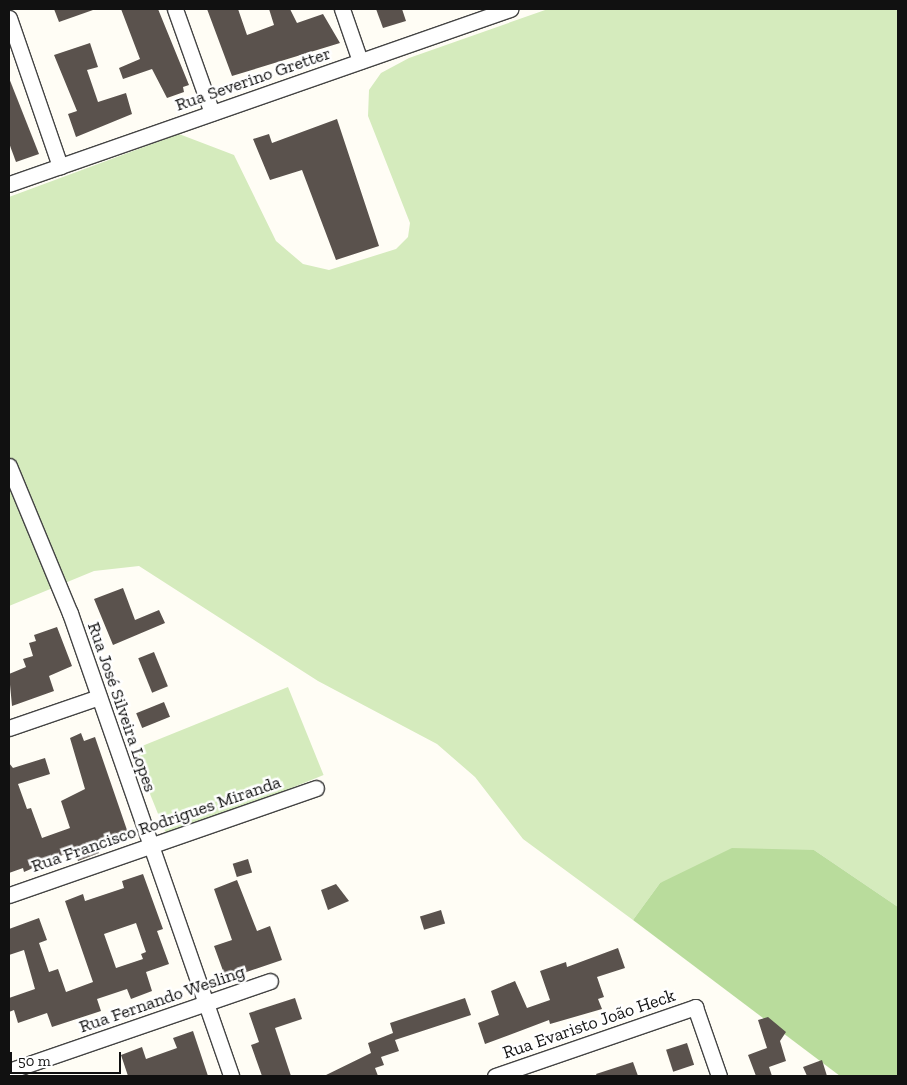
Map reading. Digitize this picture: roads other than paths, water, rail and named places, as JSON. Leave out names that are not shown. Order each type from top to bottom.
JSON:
[{"type":"street","points":[[175,9],[212,113]]},
{"type":"street","points":[[342,9],[360,61]]},
{"type":"street","name":"Rua Severino Gretter","points":[[9,184],[509,9]]},
{"type":"street","points":[[9,18],[60,166]]},
{"type":"street","name":"Rua José Silveira Lopes","points":[[9,466],[53,569],[231,1076]]},
{"type":"street","points":[[9,728],[99,697]]},
{"type":"street","name":"Rua Francisco Rodrigues Miranda","points":[[9,895],[316,788]]},
{"type":"street","name":"Rua Fernando Wesling","points":[[9,1071],[270,981]]},
{"type":"street","name":"Rua Evaristo João Heck","points":[[495,1076],[695,1007],[718,1076]]}]
